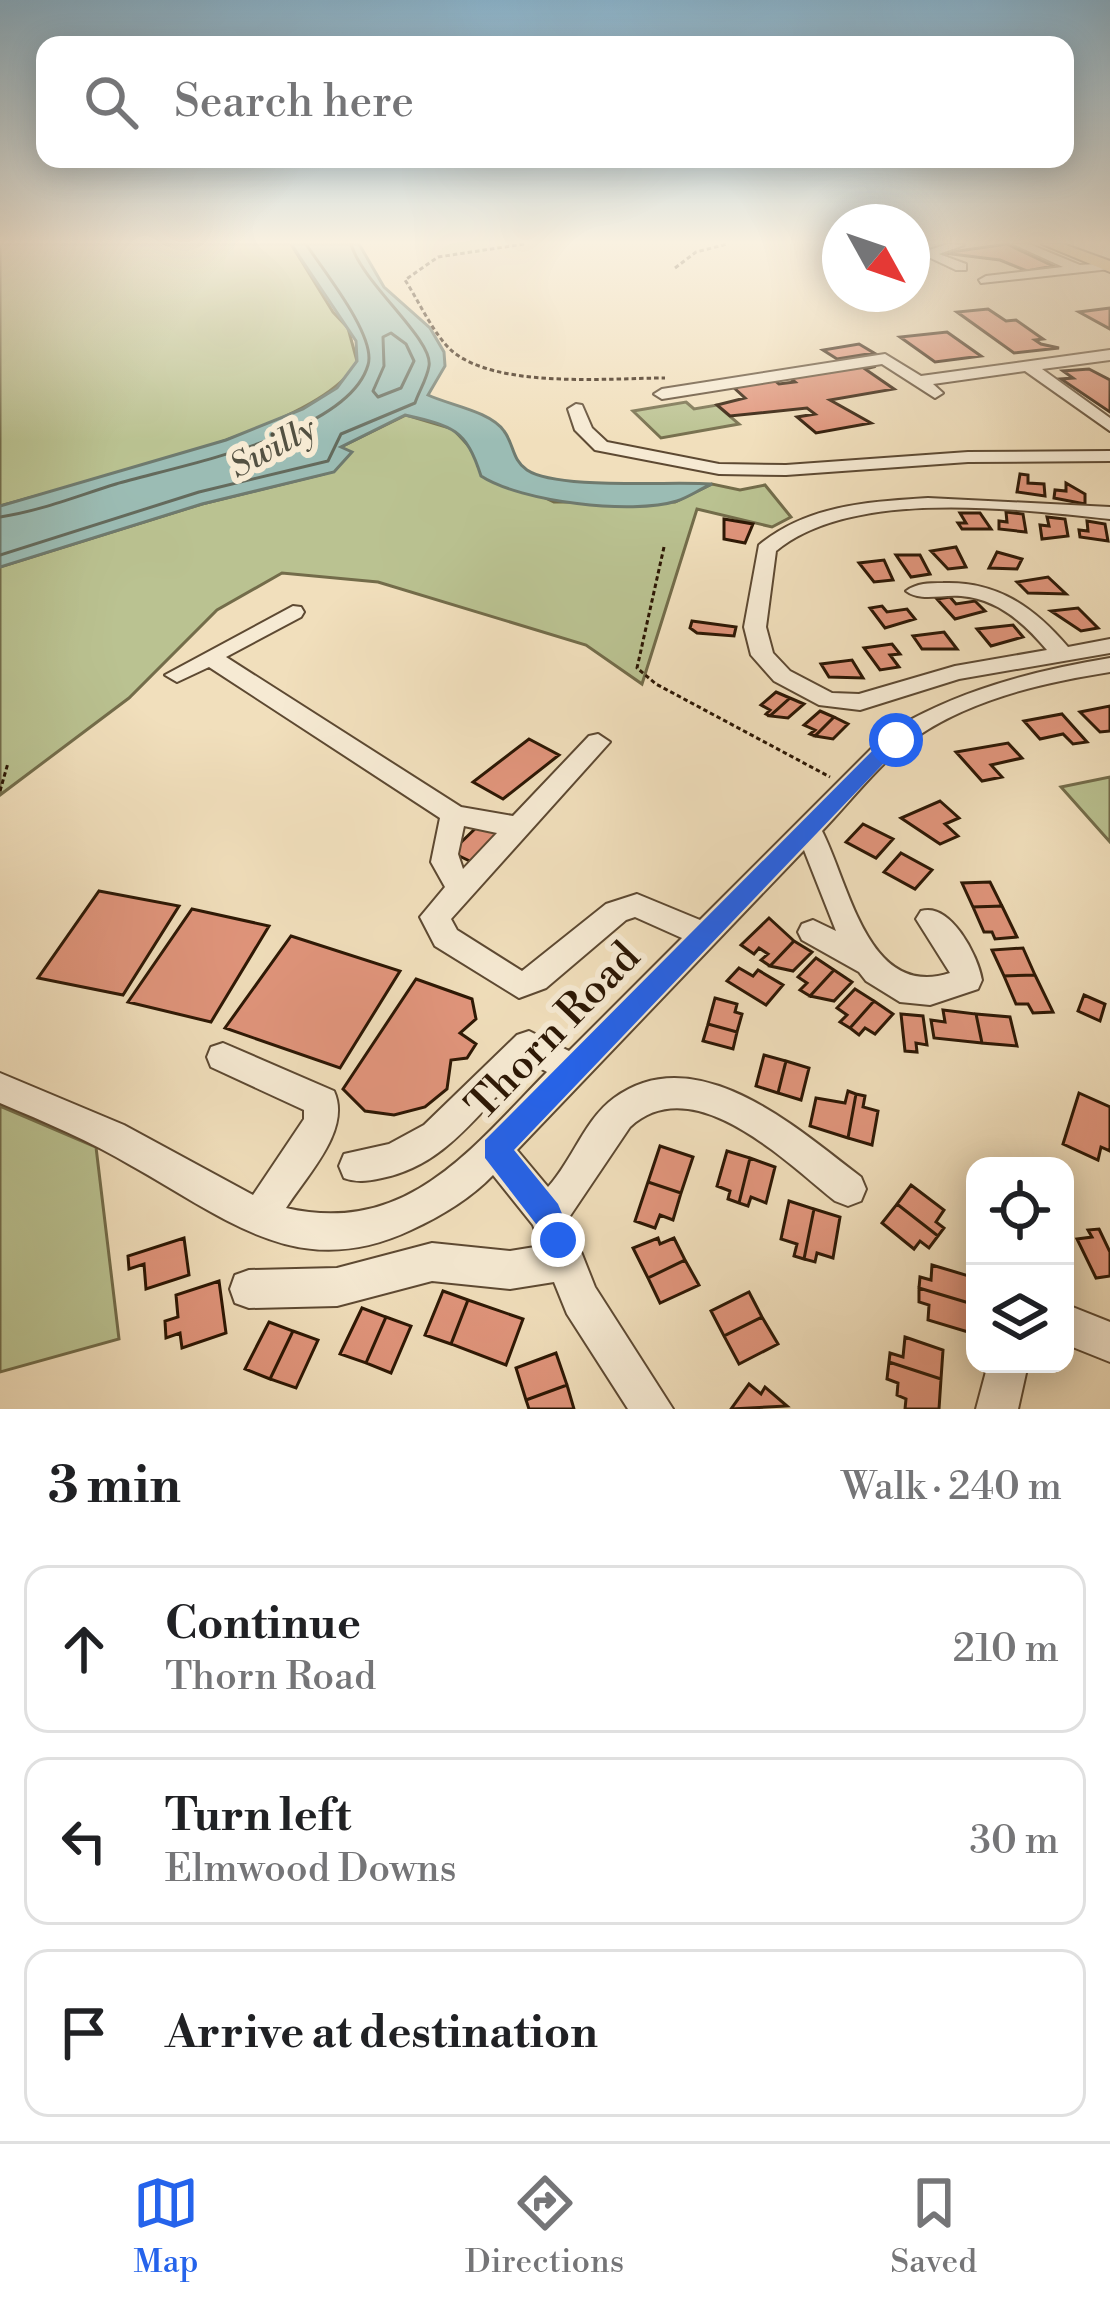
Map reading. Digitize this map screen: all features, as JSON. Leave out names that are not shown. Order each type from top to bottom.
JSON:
[{"type":"street","points":[[662,394],[885,358],[928,387],[1028,366],[1109,365]]},
{"type":"street","points":[[1028,366],[1110,425]]},
{"type":"street","points":[[576,409],[584,430],[601,446],[719,469],[1110,456]]},
{"type":"street","points":[[1110,513],[941,502],[800,523],[766,549],[757,641],[770,666],[802,688],[827,700],[860,702],[1008,674],[1061,653],[1110,646]]},
{"type":"street","points":[[917,591],[954,586],[1002,598],[1061,653]]},
{"type":"street","points":[[177,675],[293,612]]},
{"type":"street","points":[[213,658],[454,815],[519,827]]},
{"type":"street","name":"Thorn Road","points":[[0,1088],[127,1144],[261,1214],[341,1234],[441,1195],[496,1149],[847,786],[924,720],[1008,674],[1110,665]]},
{"type":"street","points":[[598,742],[435,917],[446,938],[519,985],[535,979],[616,912],[637,905],[704,935]]},
{"type":"street","points":[[454,815],[441,860],[463,886]]},
{"type":"street","points":[[807,827],[821,850],[840,918],[870,965]]},
{"type":"street","points":[[813,932],[906,991],[941,990],[967,980],[964,964],[931,920]]},
{"type":"street","points":[[357,1166],[413,1155],[440,1138],[529,1045],[572,1070]]},
{"type":"street","points":[[224,1057],[322,1102],[320,1123],[261,1214]]},
{"type":"street","points":[[547,1214],[572,1192],[619,1113],[638,1100],[659,1096],[742,1110],[848,1189]]},
{"type":"street","points":[[496,1149],[547,1214],[603,1337],[652,1409]]},
{"type":"street","points":[[249,1289],[337,1287],[432,1262],[510,1270],[565,1261]]},
{"type":"street","points":[[1074,1328],[1110,1342]]},
{"type":"street","points":[[997,1409],[1007,1373]]},
{"type":"path","points":[[425,310],[451,350],[474,363],[523,376],[654,375],[688,390]]},
{"type":"path","points":[[664,547],[637,668],[656,684],[847,786]]},
{"type":"path","points":[[0,791],[8,763]]},
{"type":"green space","points":[[0,310],[332,310],[348,328],[357,361],[336,386],[299,410],[195,451],[0,506]]},
{"type":"green space","points":[[686,402],[694,409],[717,405],[739,424],[661,438],[633,411]]},
{"type":"green space","points":[[406,415],[453,429],[478,456],[478,466],[554,502],[675,502],[712,484],[740,490],[765,485],[791,517],[772,527],[697,509],[642,684],[586,645],[378,582],[282,573],[217,610],[129,698],[0,795],[0,567],[202,504],[324,474],[339,448]]},
{"type":"green space","points":[[1110,777],[1110,842],[1061,787]]},
{"type":"green space","points":[[0,1106],[96,1147],[119,1339],[0,1372]]},
{"type":"water","name":"Swilly","points":[[335,310],[410,310],[430,328],[444,352],[445,366],[428,395],[498,424],[527,470],[588,482],[712,484],[681,499],[633,507],[577,504],[522,493],[481,476],[470,448],[455,432],[405,415],[341,447],[352,452],[334,472],[202,504],[0,567],[0,506],[226,440],[303,409],[337,388],[357,361],[356,341]]},
{"type":"building","points":[[989,310],[1006,321],[1016,320],[1043,339],[1035,340],[1041,344],[1059,348],[1014,353],[957,312]]},
{"type":"building","points":[[1110,310],[1110,329],[1079,312]]},
{"type":"building","points":[[947,332],[981,356],[935,362],[900,337]]},
{"type":"building","points":[[859,344],[874,353],[837,359],[823,350]]},
{"type":"building","points":[[873,367],[865,369],[894,389],[830,400],[871,423],[816,433],[797,417],[815,414],[807,408],[730,416],[717,405],[745,398],[732,386],[773,379],[779,384],[795,382],[789,377]]},
{"type":"building","points":[[1089,369],[1110,380],[1110,412],[1061,379],[1073,378],[1063,371]]},
{"type":"building","points":[[1020,474],[1028,475],[1028,483],[1044,484],[1045,496],[1017,492]]},
{"type":"building","points":[[1066,483],[1085,494],[1085,504],[1054,498],[1055,490],[1066,491]]},
{"type":"building","points":[[1006,512],[1023,514],[1026,532],[999,529],[999,521],[1007,522]]},
{"type":"building","points":[[960,513],[980,513],[991,529],[962,529],[958,523],[966,523]]},
{"type":"building","points":[[1047,517],[1065,519],[1068,536],[1042,539],[1040,525],[1049,526]]},
{"type":"building","points":[[724,519],[753,524],[745,543],[724,539]]},
{"type":"building","points":[[1087,521],[1105,524],[1108,541],[1080,537],[1079,530],[1088,531]]},
{"type":"building","points":[[956,547],[966,567],[948,569],[931,551]]},
{"type":"building","points":[[997,552],[1022,559],[1017,569],[989,568]]},
{"type":"building","points":[[896,555],[920,555],[930,574],[911,577]]},
{"type":"building","points":[[884,560],[893,580],[874,582],[859,563]]},
{"type":"building","points":[[1048,577],[1066,594],[1028,593],[1017,582]]},
{"type":"building","points":[[950,597],[956,604],[975,601],[985,611],[955,619],[937,599]]},
{"type":"building","points":[[882,606],[887,612],[907,609],[915,619],[885,628],[870,608]]},
{"type":"building","points":[[1078,608],[1098,628],[1081,631],[1051,611]]},
{"type":"building","points":[[692,621],[736,627],[734,636],[697,633],[690,628]]},
{"type":"building","points":[[1013,625],[1023,637],[991,646],[977,629]]},
{"type":"building","points":[[944,632],[957,649],[922,649],[913,636]]},
{"type":"building","points":[[892,644],[900,654],[890,655],[899,667],[880,670],[864,648]]},
{"type":"building","points":[[852,660],[863,678],[829,677],[821,664]]},
{"type":"building","points":[[776,692],[790,698],[770,716],[766,714],[770,710],[761,705]]},
{"type":"building","points":[[790,698],[804,704],[788,718],[770,716]]},
{"type":"building","points":[[1110,706],[1110,731],[1100,732],[1080,712]]},
{"type":"building","points":[[820,711],[834,717],[815,736],[810,734],[815,730],[804,725]]},
{"type":"building","points":[[1062,714],[1087,742],[1073,744],[1063,734],[1040,739],[1024,721]]},
{"type":"building","points":[[834,717],[848,724],[833,739],[815,736]]},
{"type":"building","points":[[529,739],[559,755],[503,799],[473,782]]},
{"type":"building","points":[[1008,743],[1022,758],[991,765],[1002,777],[982,781],[956,752]]},
{"type":"building","points":[[940,801],[959,818],[945,824],[958,836],[940,844],[901,818]]},
{"type":"building","points":[[480,824],[504,835],[476,864],[451,852]]},
{"type":"building","points":[[863,824],[893,839],[876,858],[846,842]]},
{"type":"building","points":[[901,853],[932,870],[915,889],[884,872]]},
{"type":"building","points":[[990,882],[1002,906],[973,907],[962,883]]},
{"type":"building","points":[[99,891],[179,906],[123,995],[38,978]]},
{"type":"building","points":[[1002,906],[1017,937],[995,939],[992,932],[984,932],[973,907]]},
{"type":"building","points":[[192,909],[269,926],[211,1022],[128,1002]]},
{"type":"building","points":[[769,918],[794,941],[770,966],[761,960],[768,954],[759,948],[754,954],[741,945]]},
{"type":"building","points":[[291,936],[400,971],[340,1068],[225,1028]]},
{"type":"building","points":[[794,941],[812,952],[793,971],[770,966]]},
{"type":"building","points":[[1023,948],[1035,975],[1004,976],[992,950]]},
{"type":"building","points":[[816,958],[834,970],[810,996],[800,990],[807,983],[798,977]]},
{"type":"building","points":[[739,968],[753,976],[758,970],[783,985],[766,1005],[727,981]]},
{"type":"building","points":[[834,970],[852,982],[834,1001],[810,996]]},
{"type":"building","points":[[1035,975],[1053,1012],[1033,1013],[1028,1004],[1016,1004],[1004,976]]},
{"type":"building","points":[[416,979],[472,999],[476,1019],[460,1033],[476,1044],[467,1058],[451,1060],[447,1089],[425,1107],[394,1115],[365,1111],[343,1089]]},
{"type":"building","points":[[855,989],[874,1001],[850,1028],[840,1022],[847,1015],[837,1008]]},
{"type":"building","points":[[1084,995],[1105,1004],[1100,1021],[1078,1011]]},
{"type":"building","points":[[715,998],[737,1004],[735,1012],[742,1014],[737,1032],[708,1024]]},
{"type":"building","points":[[874,1001],[893,1014],[875,1034],[865,1028],[859,1035],[850,1028]]},
{"type":"building","points":[[943,1010],[976,1014],[982,1043],[934,1038],[931,1020],[945,1022]]},
{"type":"building","points":[[901,1014],[923,1016],[927,1045],[916,1043],[917,1052],[905,1051]]},
{"type":"building","points":[[976,1014],[1010,1017],[1017,1046],[982,1043]]},
{"type":"building","points":[[708,1024],[737,1032],[733,1049],[703,1041]]},
{"type":"building","points":[[764,1055],[786,1061],[778,1093],[756,1086]]},
{"type":"building","points":[[786,1061],[809,1068],[801,1100],[778,1093]]},
{"type":"building","points":[[848,1091],[856,1094],[848,1138],[810,1126],[816,1098],[845,1103]]},
{"type":"building","points":[[1079,1093],[1110,1107],[1110,1151],[1101,1147],[1098,1160],[1063,1144]]},
{"type":"building","points":[[856,1094],[865,1096],[863,1107],[878,1111],[872,1145],[848,1138]]},
{"type":"building","points":[[660,1146],[693,1157],[681,1193],[648,1182]]},
{"type":"building","points":[[727,1151],[750,1158],[739,1203],[728,1199],[730,1191],[717,1186]]},
{"type":"building","points":[[750,1158],[775,1167],[766,1203],[751,1197],[748,1206],[739,1203]]},
{"type":"building","points":[[648,1182],[681,1193],[673,1220],[660,1215],[655,1228],[635,1221]]},
{"type":"building","points":[[911,1185],[944,1210],[936,1222],[944,1228],[938,1236],[897,1204]]},
{"type":"building","points":[[789,1201],[814,1209],[804,1259],[794,1256],[797,1244],[781,1239]]},
{"type":"building","points":[[897,1204],[938,1236],[929,1248],[920,1241],[914,1249],[882,1223]]},
{"type":"building","points":[[814,1209],[840,1217],[833,1258],[817,1253],[815,1262],[804,1259]]},
{"type":"building","points":[[1099,1229],[1110,1252],[1110,1276],[1096,1278],[1077,1239],[1092,1237],[1088,1230]]},
{"type":"building","points":[[184,1238],[189,1275],[146,1289],[144,1264],[129,1269],[128,1256]]},
{"type":"building","points":[[658,1238],[660,1244],[674,1238],[685,1260],[648,1278],[633,1248]]},
{"type":"building","points":[[685,1260],[699,1285],[660,1303],[648,1278]]},
{"type":"building","points":[[932,1265],[966,1275],[966,1302],[919,1288],[920,1277],[931,1280]]},
{"type":"building","points":[[219,1281],[226,1333],[182,1348],[180,1333],[166,1338],[165,1321],[178,1317],[176,1295]]},
{"type":"building","points":[[919,1288],[966,1302],[966,1331],[928,1320],[929,1305],[919,1302]]},
{"type":"building","points":[[443,1291],[468,1300],[451,1344],[425,1335]]},
{"type":"building","points":[[749,1292],[762,1317],[724,1336],[711,1311]]},
{"type":"building","points":[[468,1300],[523,1319],[506,1365],[451,1344]]},
{"type":"building","points":[[362,1308],[386,1317],[366,1363],[340,1354]]},
{"type":"building","points":[[386,1317],[411,1326],[391,1373],[366,1363]]},
{"type":"building","points":[[762,1317],[778,1344],[739,1364],[724,1336]]},
{"type":"building","points":[[269,1322],[293,1331],[270,1379],[245,1369]]},
{"type":"building","points":[[293,1331],[318,1340],[296,1388],[270,1379]]},
{"type":"building","points":[[905,1337],[943,1350],[941,1379],[889,1362],[890,1353],[903,1357]]},
{"type":"building","points":[[556,1353],[567,1385],[526,1400],[516,1368]]},
{"type":"building","points":[[889,1362],[941,1379],[939,1409],[905,1409],[906,1399],[897,1395],[898,1383],[887,1379]]},
{"type":"building","points":[[749,1384],[761,1394],[765,1387],[787,1406],[731,1409]]},
{"type":"building","points":[[567,1385],[574,1409],[529,1409],[526,1400]]},
{"type":"route","points":[[558,1240],[523,1178],[496,1149],[896,740]]}]
